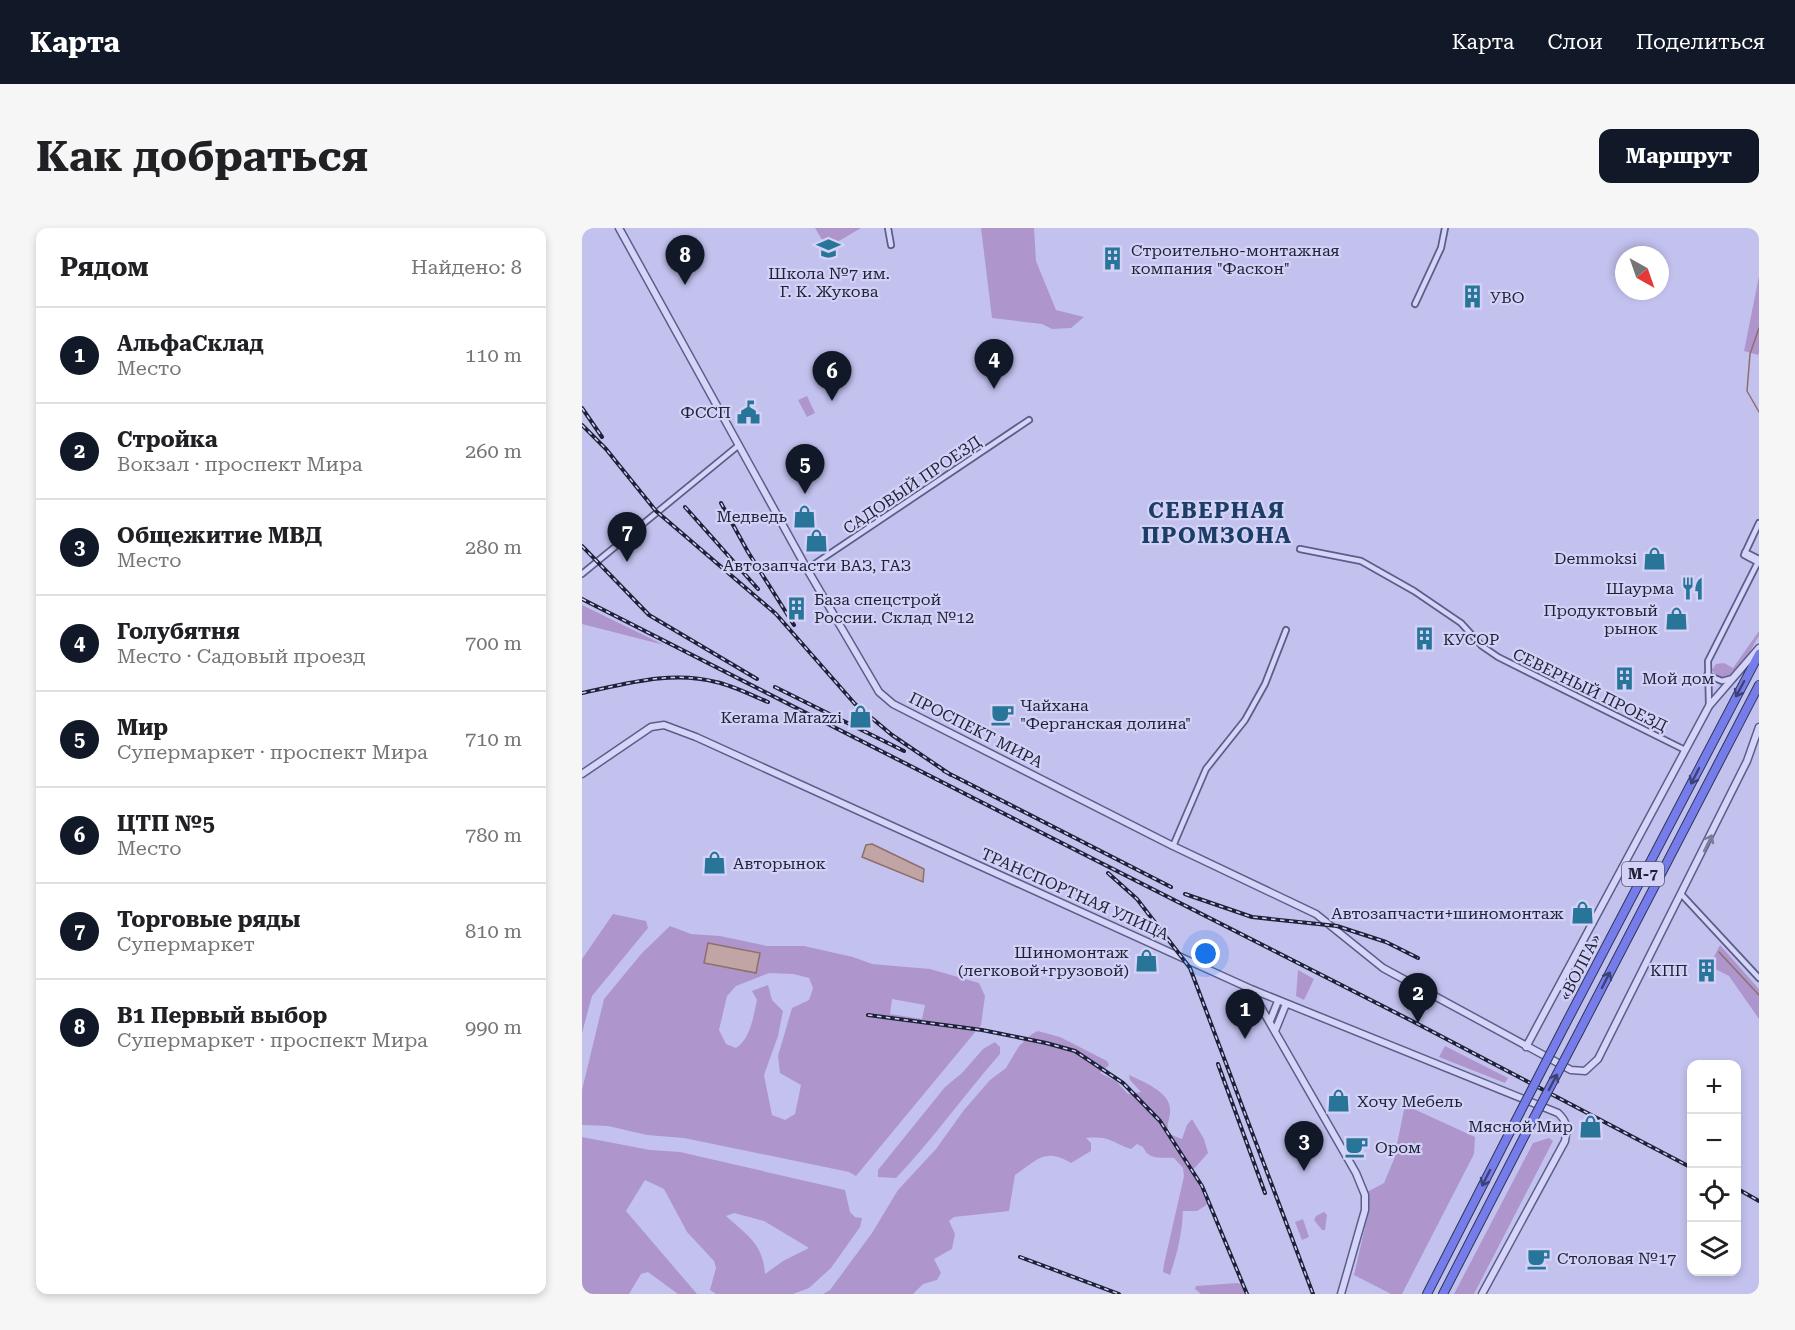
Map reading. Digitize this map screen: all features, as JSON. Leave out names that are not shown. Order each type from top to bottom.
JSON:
[{"type":"highway","name":"«ВОЛГА»","points":[[1427,1294],[1759,654]]},
{"type":"highway","name":"«ВОЛГА»","points":[[1443,1294],[1759,685]]},
{"type":"street","name":"ПРОСПЕКТ МИРА","points":[[619,228],[869,678],[879,692],[893,704],[1173,846],[1316,914],[1383,968],[1571,1070],[1584,1071],[1593,1066],[1682,895]]},
{"type":"street","points":[[888,228],[891,245]]},
{"type":"street","points":[[1415,304],[1441,248],[1445,228]]},
{"type":"street","name":"САДОВЫЙ ПРОЕЗД","points":[[807,569],[1029,420]]},
{"type":"street","points":[[582,574],[739,445]]},
{"type":"street","points":[[1709,706],[1708,661],[1759,561],[1745,554],[1759,523]]},
{"type":"street","name":"СЕВЕРНЫЙ ПРОЕЗД","points":[[1300,549],[1360,561],[1414,591],[1461,623],[1482,646],[1498,657],[1685,750]]},
{"type":"street","points":[[1173,846],[1206,769],[1245,720],[1265,684],[1286,630]]},
{"type":"street","points":[[1526,1047],[1709,706],[1759,648]]},
{"type":"street","points":[[1707,675],[1722,681],[1735,676]]},
{"type":"street","name":"ТРАНСПОРТНАЯ УЛИЦА","points":[[582,774],[641,732],[664,725],[708,742],[1278,1001],[1558,1113],[1565,1119],[1567,1128],[1565,1141],[1482,1294]]},
{"type":"street","points":[[1759,727],[1747,761],[1682,895],[1759,978]]},
{"type":"street","points":[[1251,989],[1356,1173],[1365,1195],[1365,1210],[1341,1294]]},
{"type":"street","points":[[1270,1021],[1278,1001]]},
{"type":"street","points":[[1275,1032],[1286,1004]]},
{"type":"shaded area","points":[[815,228],[861,228],[827,248]]},
{"type":"shaded area","points":[[981,228],[1034,228],[1036,261],[1056,310],[1084,317],[1071,328],[1052,329],[1042,324],[992,318]]},
{"type":"shaded area","points":[[1759,276],[1759,353],[1758,355],[1744,351]]},
{"type":"shaded area","points":[[807,396],[815,413],[807,417],[798,400]]},
{"type":"shaded area","points":[[582,605],[664,645],[582,624]]},
{"type":"shaded area","points":[[1759,631],[1759,636],[1736,670],[1724,678],[1718,677],[1712,670],[1716,664],[1724,663],[1733,668]]},
{"type":"shaded area","points":[[872,844],[924,869],[923,882],[862,857],[866,845]]},
{"type":"shaded area","points":[[613,914],[646,921],[648,928],[592,996],[582,1033],[582,959]]},
{"type":"shaded area","points":[[670,926],[691,934],[720,936],[767,946],[804,946],[853,957],[872,964],[930,969],[979,983],[985,996],[981,1025],[856,1176],[849,1172],[684,1138],[647,1135],[608,1126],[582,1125],[582,1090],[604,999],[642,953]],"holes":[[[769,973],[793,974],[809,978],[813,988],[809,1000],[792,1008],[778,1056],[780,1073],[801,1085],[795,1114],[785,1120],[772,1115],[764,1075],[778,1036],[783,1011],[772,1000],[768,985],[752,991],[757,1000],[751,1027],[741,1044],[736,1048],[726,1044],[719,1030],[727,996],[736,986]],[[892,999],[925,1005],[922,1019],[890,1014]]]},
{"type":"shaded area","points":[[708,943],[760,953],[756,973],[704,963]]},
{"type":"shaded area","points":[[1720,945],[1759,989],[1759,1019],[1729,976],[1709,966]]},
{"type":"shaded area","points":[[1298,970],[1314,979],[1304,1000],[1296,996]]},
{"type":"shaded area","points":[[1038,1031],[1060,1037],[1107,1061],[1109,1065],[1100,1073],[1116,1081],[1128,1094],[1141,1092],[1130,1080],[1129,1075],[1154,1088],[1169,1103],[1169,1134],[1182,1139],[1192,1119],[1204,1139],[1208,1153],[1192,1171],[1208,1204],[1197,1211],[1183,1211],[1179,1244],[1170,1275],[1163,1272],[1184,1176],[1183,1168],[1174,1158],[1152,1156],[1137,1144],[1131,1149],[1106,1139],[1086,1138],[1091,1143],[1091,1151],[1071,1163],[1054,1156],[1042,1157],[1015,1175],[1009,1211],[954,1217],[949,1221],[955,1234],[952,1249],[934,1259],[941,1273],[937,1280],[923,1284],[913,1294],[823,1294],[830,1290],[872,1233],[898,1190],[936,1149],[964,1110],[990,1080],[1006,1068],[1019,1046]]},
{"type":"shaded area","points":[[995,1042],[1000,1047],[1000,1054],[910,1163],[896,1178],[878,1177],[878,1170],[945,1087],[962,1073],[983,1049]]},
{"type":"shaded area","points":[[1445,1046],[1508,1078],[1505,1083],[1439,1057]]},
{"type":"shaded area","points":[[1405,1105],[1475,1137],[1474,1154],[1402,1294],[1391,1294],[1354,1275],[1368,1214],[1367,1192],[1384,1183],[1394,1159]]},
{"type":"shaded area","points":[[582,1137],[650,1150],[680,1152],[845,1190],[850,1212],[855,1217],[862,1218],[860,1227],[831,1268],[809,1288],[793,1294],[716,1294],[710,1290],[716,1268],[714,1261],[687,1232],[664,1189],[645,1180],[626,1211],[697,1294],[678,1294],[648,1272],[641,1274],[629,1294],[582,1294]],"holes":[[[734,1213],[764,1221],[809,1248],[783,1261],[765,1274],[758,1248],[726,1216]]]},
{"type":"shaded area","points":[[1549,1138],[1553,1141],[1474,1294],[1454,1294],[1533,1143]]},
{"type":"shaded area","points":[[1324,1212],[1327,1215],[1325,1230],[1322,1230],[1314,1220],[1316,1216]]},
{"type":"shaded area","points":[[1303,1219],[1309,1237],[1302,1240],[1295,1222]]},
{"type":"shaded area","points":[[1241,1284],[1245,1294],[1201,1294],[1195,1289],[1196,1286]]},
{"type":"waterway","points":[[1759,328],[1750,354],[1747,391],[1759,412]]},
{"type":"waterway","points":[[1719,952],[1759,995]]},
{"type":"railway","points":[[582,408],[602,437]]},
{"type":"railway","points":[[582,425],[606,449],[656,511],[776,614],[855,704],[892,735],[951,775]]},
{"type":"railway","points":[[721,503],[748,552],[794,625]]},
{"type":"railway","points":[[685,507],[758,589]]},
{"type":"railway","points":[[582,546],[649,615],[757,679]]},
{"type":"railway","points":[[582,599],[1414,1022],[1687,1165]]},
{"type":"railway","points":[[582,693],[632,682],[683,677],[723,684],[768,702]]},
{"type":"railway","points":[[775,687],[904,751]]},
{"type":"railway","points":[[944,771],[1171,887]]},
{"type":"railway","points":[[1108,873],[1137,899],[1190,968],[1313,1294]]},
{"type":"railway","points":[[1185,894],[1252,917],[1337,926],[1386,942],[1418,958]]},
{"type":"railway","points":[[868,1015],[982,1030],[1046,1043],[1075,1051],[1123,1083],[1160,1121],[1202,1186],[1247,1294]]},
{"type":"railway","points":[[1218,1064],[1265,1193]]},
{"type":"railway","points":[[1741,1191],[1759,1201]]},
{"type":"railway","points":[[1020,1257],[1119,1294]]},
{"type":"place","name":"Школа №7 им. Г. К. Жукова","points":[[829,248]]},
{"type":"place","name":"Строительно-монтажная компания \"Фаскон\"","points":[[1113,259]]},
{"type":"place","name":"B1 Первый выбор","points":[[685,285]]},
{"type":"place","name":"УВО","points":[[1472,297]]},
{"type":"place","name":"Голубятня","points":[[994,389]]},
{"type":"place","name":"ЦТП №5","points":[[832,401]]},
{"type":"place","name":"ФССП","points":[[749,412]]},
{"type":"place","name":"Мир","points":[[805,494]]},
{"type":"place","name":"Медведь","points":[[805,516]]},
{"type":"place","name":"Автозапчасти ВАЗ, ГАЗ","points":[[817,540]]},
{"type":"place","name":"Demmoksi","points":[[1655,558]]},
{"type":"place","name":"Торговые ряды","points":[[627,562]]},
{"type":"place","name":"Шаурма","points":[[1692,588]]},
{"type":"place","name":"База спецстрой России. Склад №12","points":[[796,608]]},
{"type":"place","name":"Продуктовый рынок","points":[[1676,619]]},
{"type":"place","name":"КУСОР","points":[[1425,639]]},
{"type":"place","name":"Мой дом","points":[[1624,678]]},
{"type":"place","name":"Чайхана \"Ферганская долина\"","points":[[1002,714]]},
{"type":"place","name":"Kerama Marazzi","points":[[860,717]]},
{"type":"place","name":"Авторынок","points":[[715,863]]},
{"type":"place","name":"Автозапчасти+шиномонтаж","points":[[1582,913]]},
{"type":"place","name":"Шиномонтаж (легковой+грузовой)","points":[[1147,961]]},
{"type":"place","name":"КПП","points":[[1706,970]]},
{"type":"place","name":"Стройка","points":[[1418,1023]]},
{"type":"place","name":"АльфаСклад","points":[[1245,1039]]},
{"type":"place","name":"Хочу Мебель","points":[[1339,1101]]},
{"type":"place","name":"Мясной Мир","points":[[1591,1126]]},
{"type":"place","name":"Ором","points":[[1357,1147]]},
{"type":"place","name":"Общежитие МВД","points":[[1304,1171]]},
{"type":"place","name":"Столовая №17","points":[[1539,1258]]},
{"type":"district","name":"СЕВЕРНАЯ ПРОМЗОНА","points":[[1217,522]]}]
